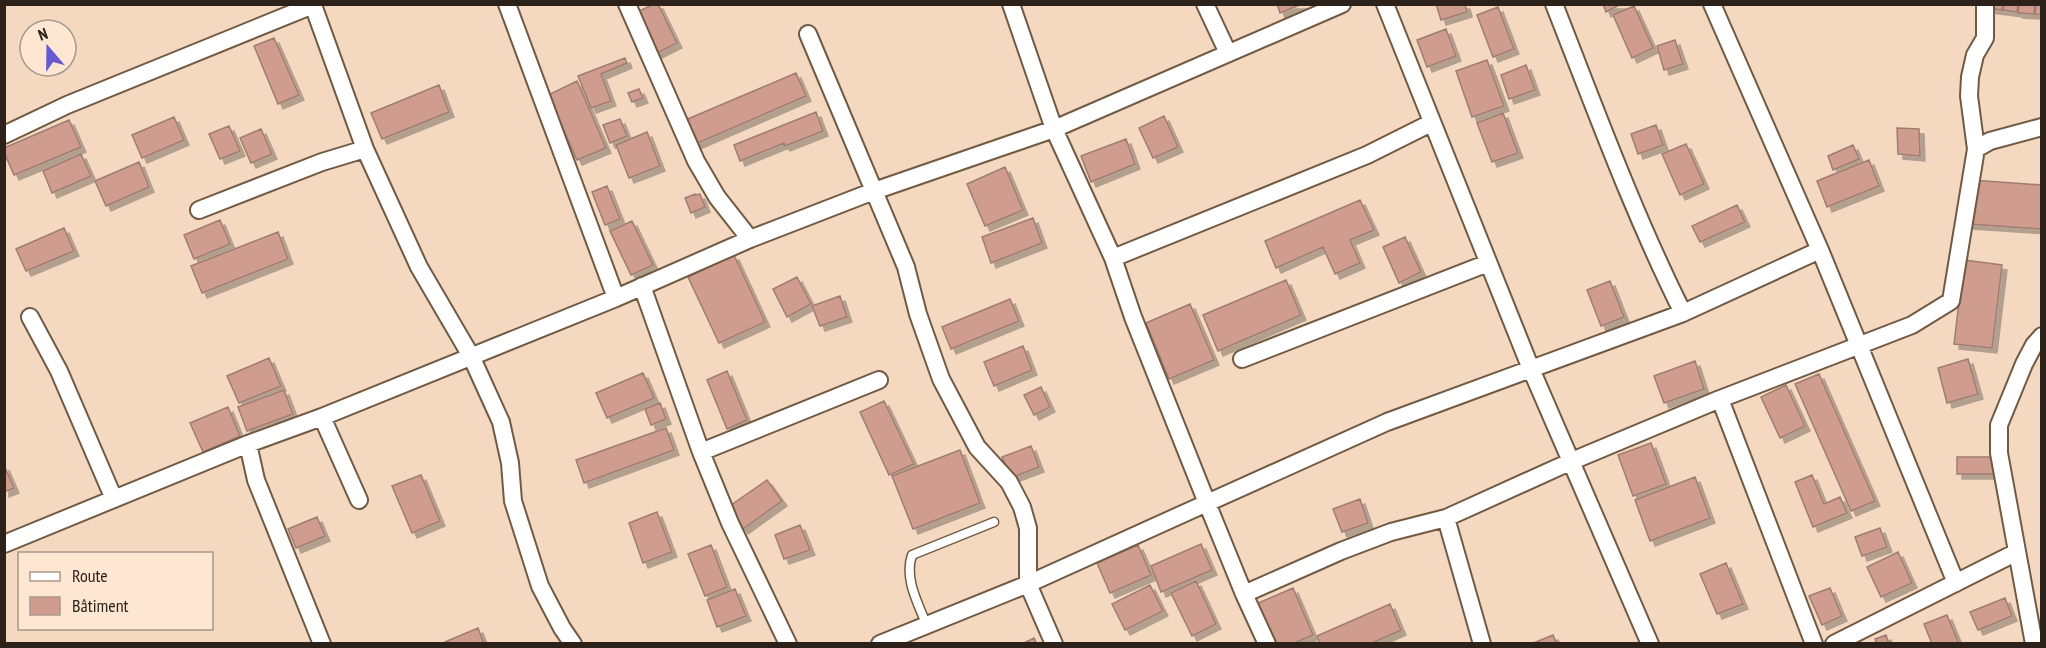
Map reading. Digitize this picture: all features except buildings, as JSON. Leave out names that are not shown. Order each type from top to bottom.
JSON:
[{"type":"street","points":[[507,4],[616,297]]},
{"type":"street","points":[[627,4],[696,161],[717,197],[750,239]]},
{"type":"street","points":[[1011,4],[1054,129],[1113,258],[1133,317],[1207,503],[1267,644]]},
{"type":"street","points":[[1205,4],[1228,53]]},
{"type":"street","points":[[4,544],[616,297],[750,239],[874,191],[1054,129],[1342,4]]},
{"type":"street","points":[[1385,4],[1531,369],[1650,644]]},
{"type":"street","points":[[1554,4],[1660,266],[1683,313]]},
{"type":"street","points":[[1712,4],[1820,249],[1956,583]]},
{"type":"street","points":[[1244,594],[1390,532],[1446,518],[1572,461],[1720,399],[1912,326],[1951,301],[1976,149],[1969,96],[1970,76],[1975,56],[1985,38],[1985,4]]},
{"type":"street","points":[[4,135],[68,105],[314,5],[365,149],[420,267],[471,356],[501,422],[510,464],[513,501],[540,586],[573,644]]},
{"type":"street","points":[[808,34],[906,267],[918,314],[941,379],[977,447],[1009,482],[1022,507],[1029,528],[1028,584],[1054,644]]},
{"type":"street","points":[[1113,258],[1367,155],[1431,123]]},
{"type":"street","points":[[1976,149],[1990,141],[2042,127]]},
{"type":"street","points":[[199,210],[322,162],[365,149]]},
{"type":"street","points":[[880,644],[1028,584],[1387,422],[1683,313],[1820,249]]},
{"type":"street","points":[[1242,359],[1488,263]]},
{"type":"street","points":[[642,286],[701,452],[730,523],[788,644]]},
{"type":"street","points":[[30,317],[59,371],[114,499]]},
{"type":"street","points":[[2034,644],[1999,453],[1999,424],[2024,364],[2034,345],[2042,336]]},
{"type":"street","points":[[701,452],[879,380]]},
{"type":"street","points":[[1720,399],[1814,644]]},
{"type":"street","points":[[322,417],[359,500]]},
{"type":"street","points":[[248,444],[256,480],[322,644]]},
{"type":"street","points":[[1446,518],[1481,643]]},
{"type":"street","points":[[1834,644],[2017,552]]},
{"type":"lane","points":[[927,626],[910,582],[909,566],[912,555],[994,522]]}]
